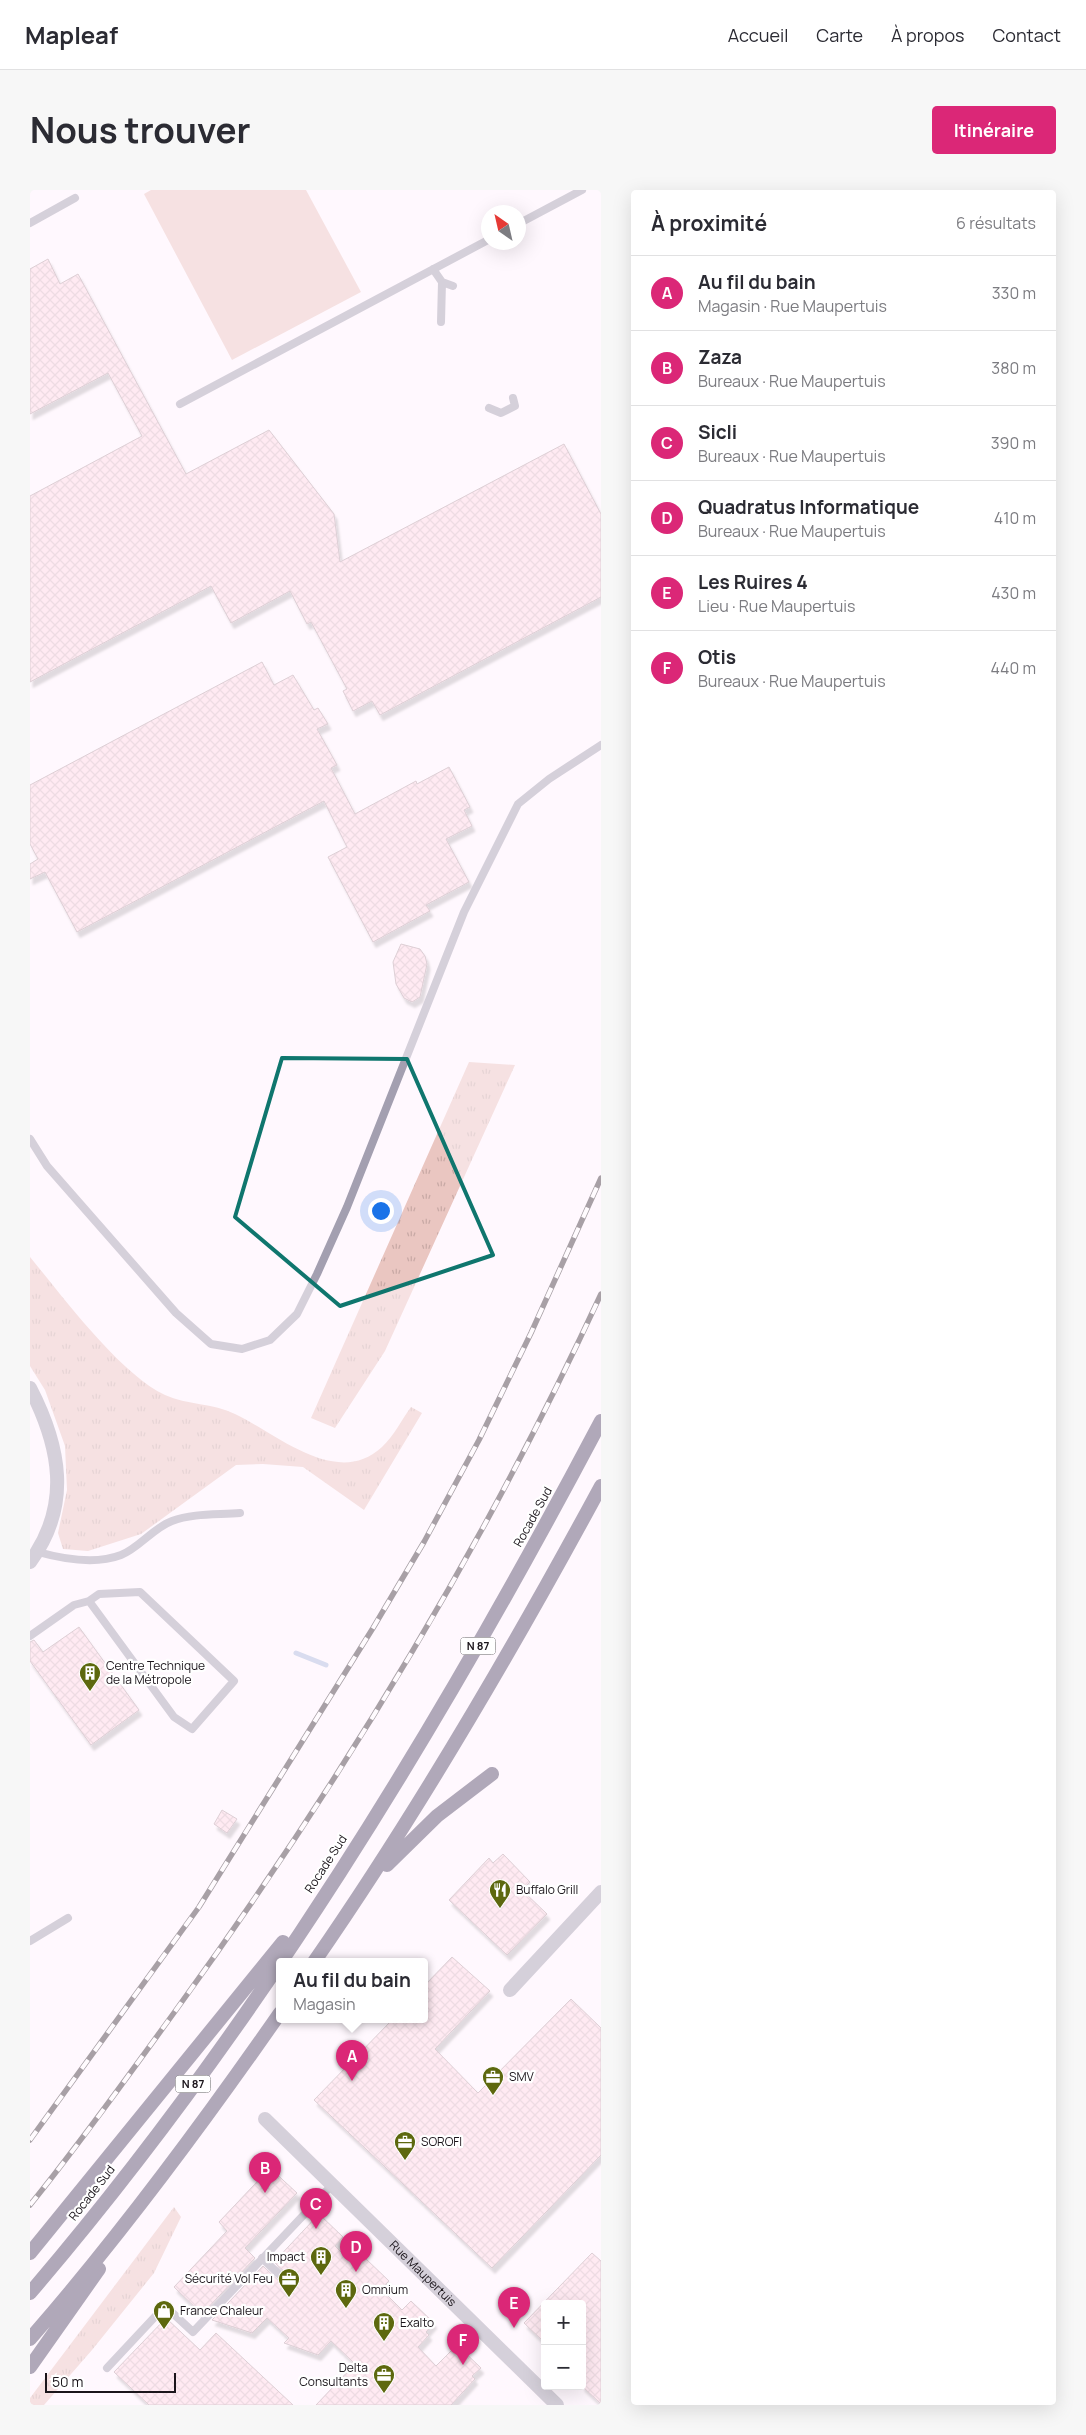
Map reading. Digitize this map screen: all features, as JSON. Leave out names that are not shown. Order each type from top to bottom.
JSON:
[{"type":"highway","name":"Rocade Sud","points":[[282,1958],[345,1865],[480,1644],[601,1421]]},
{"type":"highway","name":"N 87","points":[[317,1958],[366,1887],[476,1710],[601,1486]]},
{"type":"highway","points":[[366,1887],[424,1826],[462,1794],[492,1774]]},
{"type":"highway","points":[[30,2253],[345,1865]]},
{"type":"highway","name":"Rocade Sud","points":[[30,2293],[177,2106],[276,1966]]},
{"type":"highway","name":"N 87","points":[[30,2339],[118,2233],[187,2143],[276,2018]]},
{"type":"highway","points":[[30,2367],[187,2143]]},
{"type":"street","points":[[30,1388],[46,1418],[56,1457],[57,1487],[53,1516],[34,1557]]},
{"type":"street","points":[[510,1990],[601,1892]]},
{"type":"street","name":"Rue Maupertuis","points":[[265,2119],[557,2405]]},
{"type":"lane","points":[[526,220],[582,190]]},
{"type":"lane","points":[[30,223],[75,198]]},
{"type":"lane","points":[[180,404],[481,244]]},
{"type":"lane","points":[[433,269],[442,282],[453,286]]},
{"type":"lane","points":[[441,322],[442,282]]},
{"type":"lane","points":[[489,408],[501,413],[515,406],[513,398]]},
{"type":"lane","points":[[30,1139],[47,1166],[176,1313],[211,1344],[242,1349],[270,1340],[297,1314],[317,1274],[347,1207],[464,912],[518,804],[549,778],[601,745]]},
{"type":"lane","points":[[34,1557],[95,1559],[121,1554],[171,1521],[240,1513]]},
{"type":"lane","points":[[30,1636],[74,1605],[89,1601],[99,1594],[140,1592],[234,1681],[192,1729],[174,1716],[89,1601]]},
{"type":"lane","points":[[30,1942],[68,1918]]},
{"type":"lane","points":[[107,2368],[165,2306],[192,2332],[332,2185]]},
{"type":"lane","points":[[262,2258],[286,2280]]},
{"type":"highlighted area","points":[[282,1058],[407,1059],[493,1255],[340,1306],[235,1217]]},
{"type":"green space","points":[[151,190],[306,190],[361,292],[232,360],[144,194]]},
{"type":"green space","points":[[469,1062],[515,1065],[385,1351],[335,1428],[311,1418]]},
{"type":"green space","points":[[30,1257],[75,1313],[111,1353],[148,1385],[165,1395],[182,1401],[227,1410],[307,1454],[327,1460],[346,1462],[364,1458],[386,1443],[411,1407],[422,1413],[364,1510],[303,1467],[263,1464],[236,1465],[141,1534],[88,1551],[63,1549],[58,1533],[67,1490],[65,1446],[45,1390],[30,1366]]},
{"type":"green space","points":[[174,2207],[181,2217],[154,2273],[92,2350],[44,2405],[30,2405],[30,2398]]},
{"type":"building","points":[[48,259],[60,284],[78,274],[186,474],[269,430],[334,514],[340,562],[564,444],[601,514],[601,597],[380,715],[372,701],[353,711],[343,691],[347,689],[311,622],[307,624],[290,591],[231,623],[211,586],[30,682],[30,496],[142,436],[108,373],[30,414],[30,269]]},
{"type":"building","points":[[262,662],[274,685],[293,675],[314,710],[318,708],[328,724],[317,729],[337,765],[331,768],[355,814],[416,781],[417,784],[449,767],[470,807],[464,810],[472,826],[446,839],[469,882],[426,905],[430,911],[373,942],[328,857],[347,847],[324,801],[77,932],[45,872],[30,879],[30,864],[38,859],[30,844],[30,785]]},
{"type":"building","points":[[401,944],[420,949],[425,956],[427,964],[420,997],[412,1002],[404,998],[396,984],[393,962]]},
{"type":"building","name":"Centre Technique de la Métropole","points":[[79,1627],[139,1710],[91,1745],[30,1661],[30,1642],[34,1640],[43,1652]]},
{"type":"building","points":[[222,1810],[237,1819],[227,1833],[214,1824]]},
{"type":"building","name":"Buffalo Grill","points":[[503,1854],[530,1882],[522,1890],[547,1914],[507,1955],[449,1900],[489,1858],[493,1863]]},
{"type":"building","points":[[452,1957],[490,1991],[435,2049],[478,2093],[571,1999],[601,2028],[601,2155],[492,2268],[314,2100],[389,2023],[428,2023],[428,1982]]},
{"type":"building","points":[[270,2168],[297,2193],[245,2248],[255,2258],[202,2314],[174,2287],[227,2231],[219,2222]]},
{"type":"building","points":[[319,2214],[343,2237],[335,2246],[356,2267],[365,2258],[389,2281],[381,2289],[402,2310],[411,2301],[434,2323],[426,2332],[429,2335],[418,2347],[436,2366],[457,2345],[481,2368],[472,2376],[475,2379],[451,2405],[316,2405],[353,2366],[350,2365],[353,2362],[331,2341],[318,2355],[284,2343],[289,2338],[267,2318],[252,2333],[212,2320],[263,2266],[282,2284],[289,2284],[289,2276],[274,2262]]},
{"type":"building","points":[[592,2253],[601,2261],[601,2404],[586,2390],[586,2300],[546,2300]]},
{"type":"building","points":[[541,2306],[541,2339],[524,2323]]},
{"type":"building","points":[[166,2318],[200,2350],[216,2333],[293,2405],[149,2405],[114,2372]]},
{"type":"waterway","points":[[296,1653],[326,1665]]},
{"type":"railway","points":[[30,2140],[199,1907],[373,1628],[424,1542],[479,1440],[531,1333],[601,1178]]},
{"type":"railway","points":[[30,2205],[104,2109],[176,2010],[295,1839],[351,1751],[406,1662],[508,1481],[556,1388],[601,1294]]},
{"type":"place","name":"Centre Technique de la Métropole","points":[[90,1692]]},
{"type":"place","name":"Buffalo Grill","points":[[500,1909]]},
{"type":"place","name":"Au fil du bain","points":[[352,2081]]},
{"type":"place","name":"SMV","points":[[493,2096]]},
{"type":"place","name":"SOROFI","points":[[405,2161]]},
{"type":"place","name":"Zaza","points":[[265,2193]]},
{"type":"place","name":"Sicli","points":[[316,2229]]},
{"type":"place","name":"Quadratus Informatique","points":[[356,2272]]},
{"type":"place","name":"Impact","points":[[321,2276]]},
{"type":"place","name":"Sécurité Vol Feu","points":[[289,2298]]},
{"type":"place","name":"Omnium","points":[[346,2309]]},
{"type":"place","name":"Les Ruires 4","points":[[514,2328]]},
{"type":"place","name":"France Chaleur","points":[[164,2330]]},
{"type":"place","name":"Exalto","points":[[384,2342]]},
{"type":"place","name":"Otis","points":[[463,2365]]},
{"type":"place","name":"Delta Consultants","points":[[384,2394]]}]
